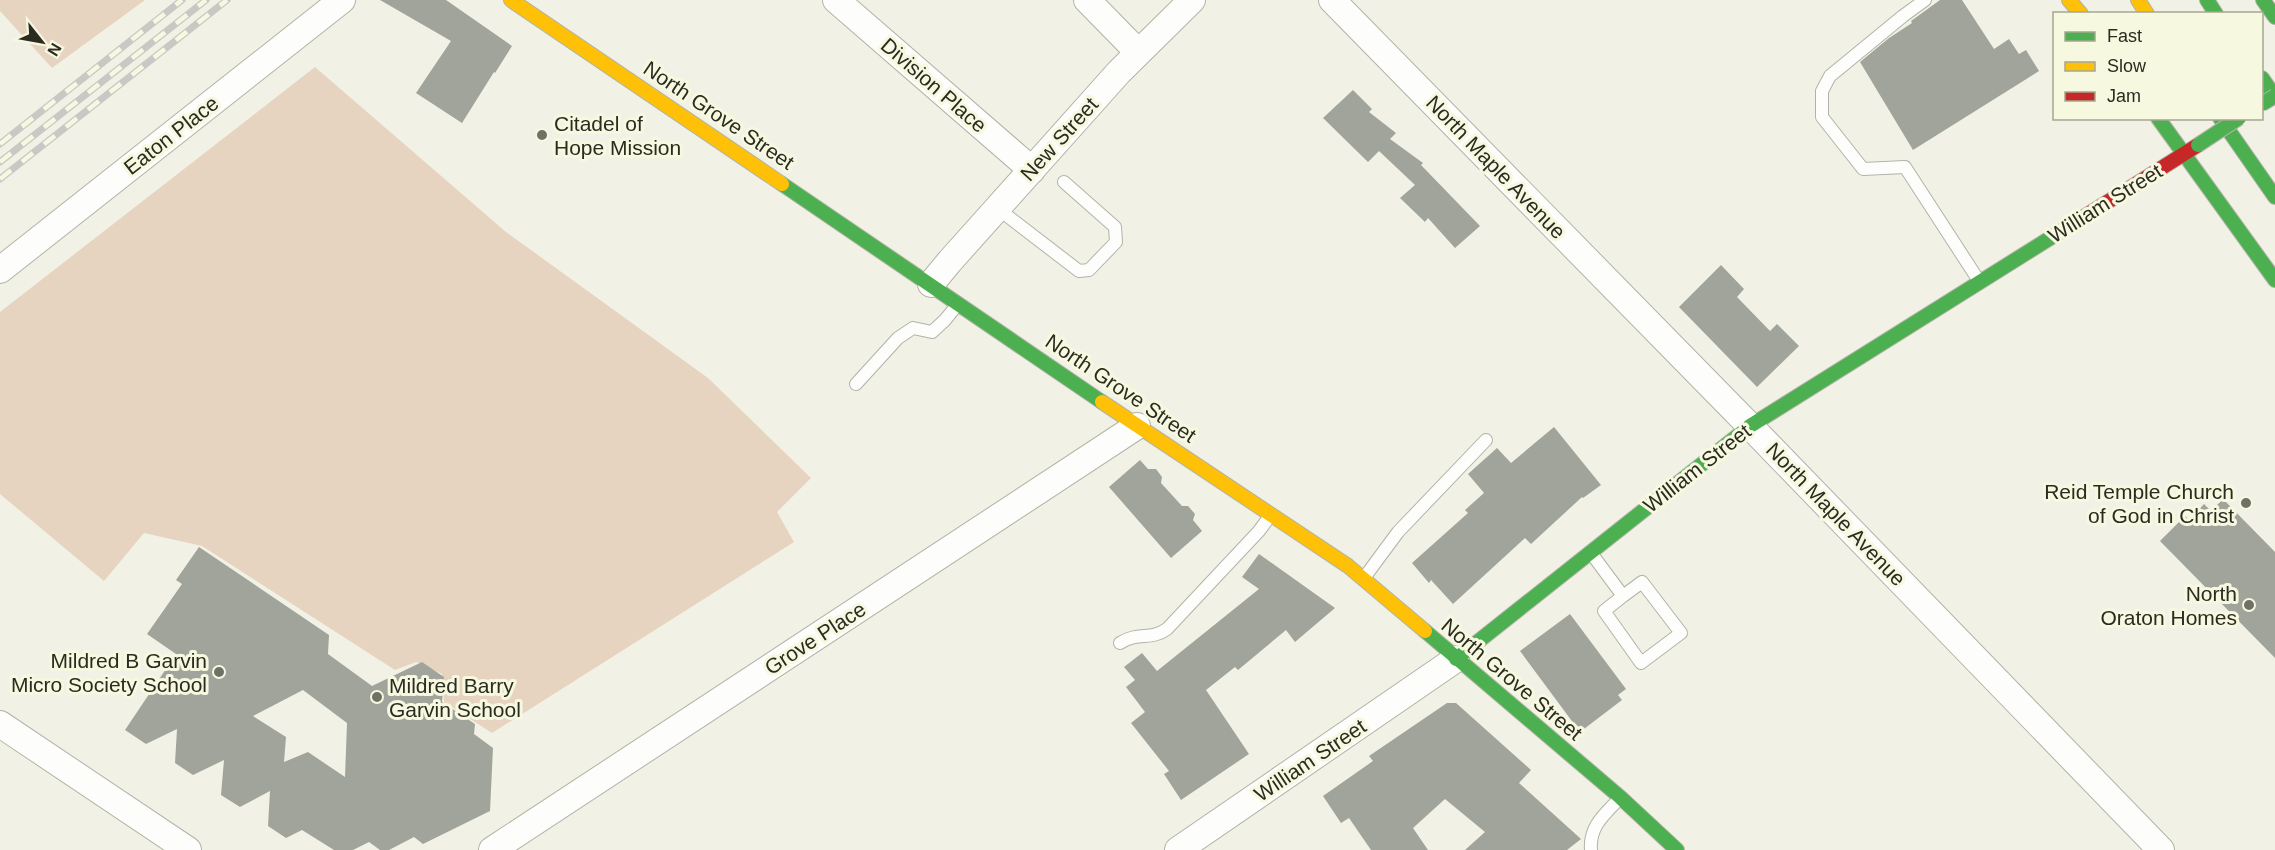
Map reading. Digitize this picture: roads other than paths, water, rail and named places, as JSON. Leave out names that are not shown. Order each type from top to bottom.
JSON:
[{"type":"main road","name":"North Grove Street","points":[[511,0],[1137,426],[1348,566],[1620,797],[1677,850]]},
{"type":"main road","points":[[2068,0],[2078,12]]},
{"type":"main road","points":[[2263,0],[2275,17]]},
{"type":"main road","points":[[2263,79],[2275,96]]},
{"type":"main road","points":[[2159,120],[2275,280]]},
{"type":"main road","points":[[2221,120],[2275,198]]},
{"type":"main road","name":"William Street","points":[[1456,658],[1750,426],[2236,120]]},
{"type":"street","name":"Eaton Place","points":[[0,270],[342,0]]},
{"type":"street","name":"Division Place","points":[[836,0],[1032,170]]},
{"type":"street","points":[[1087,0],[1138,52]]},
{"type":"street","name":"New Street","points":[[931,284],[1138,52],[1192,0]]},
{"type":"street","name":"North Maple Avenue","points":[[1332,0],[2162,850]]},
{"type":"street","name":"Grove Place","points":[[492,850],[1137,426]]},
{"type":"street","name":"William Street","points":[[1178,850],[1456,658]]},
{"type":"street","points":[[0,724],[188,850]]},
{"type":"lane","points":[[1925,0],[1830,76],[1822,91],[1822,117],[1863,169],[1905,167],[1980,282]]},
{"type":"lane","points":[[997,208],[1083,272],[1089,270],[1116,242],[1117,233],[1115,227],[1064,182]]},
{"type":"lane","points":[[856,384],[898,338],[913,328],[932,332],[959,303]]},
{"type":"lane","points":[[1363,579],[1398,532],[1485,440]]},
{"type":"lane","points":[[1120,643],[1131,636],[1160,634],[1167,629],[1271,515]]},
{"type":"lane","points":[[1590,552],[1623,596]]},
{"type":"lane","points":[[1642,582],[1681,633],[1641,663],[1604,611],[1623,596],[1642,582]]},
{"type":"lane","points":[[1591,850],[1591,834],[1595,825],[1620,797]]},
{"type":"railway","points":[[0,144],[182,0]]},
{"type":"railway","points":[[0,162],[206,0]]},
{"type":"railway","points":[[0,179],[227,0]]},
{"type":"place","name":"Citadel of Hope Mission","points":[[542,135]]},
{"type":"place","name":"Reid Temple Church of God in Christ","points":[[2246,503]]},
{"type":"place","name":"North Oraton Homes","points":[[2249,605]]},
{"type":"place","name":"Mildred B Garvin Micro Society School","points":[[219,672]]},
{"type":"place","name":"Mildred Barry Garvin School","points":[[377,697]]}]
